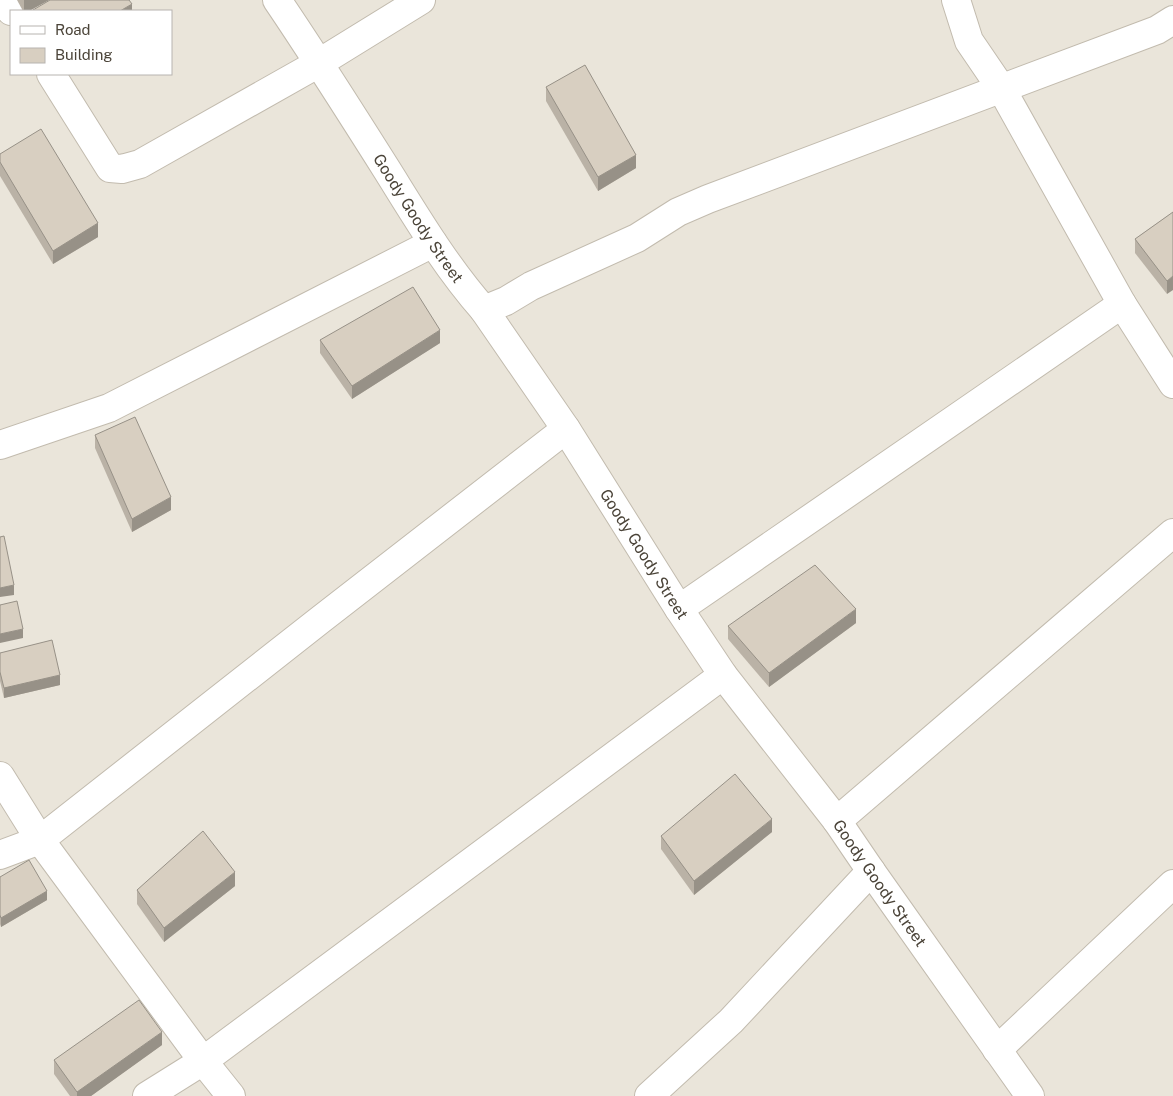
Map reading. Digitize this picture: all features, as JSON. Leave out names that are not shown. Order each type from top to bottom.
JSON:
[{"type":"street","name":"Goody Goody Street","points":[[278,0],[433,243],[484,310],[566,429],[679,609],[723,675],[837,821],[1030,1096]]},
{"type":"street","points":[[52,75],[110,168],[122,169],[140,164],[319,62],[421,0]]},
{"type":"street","points":[[956,0],[969,41],[1001,88],[1122,304],[1173,384]]},
{"type":"street","points":[[484,310],[506,302],[531,286],[637,238],[678,212],[708,199],[1157,30],[1173,20]]},
{"type":"street","points":[[0,445],[109,408],[433,243]]},
{"type":"street","points":[[679,609],[1122,304]]},
{"type":"street","points":[[0,855],[40,840],[566,429]]},
{"type":"street","points":[[837,821],[1173,533]]},
{"type":"street","points":[[146,1096],[203,1061],[723,675]]},
{"type":"street","points":[[0,776],[40,840],[203,1061],[231,1096]]},
{"type":"street","points":[[649,1096],[732,1021],[871,871]]},
{"type":"street","points":[[997,1050],[1173,884]]},
{"type":"shaded area","points":[[0,0],[1173,0],[1173,1096],[0,1096]]},
{"type":"building","points":[[50,0],[129,0],[132,4],[122,10],[33,10]]},
{"type":"building","points":[[585,65],[636,155],[598,177],[546,87]]},
{"type":"building","points":[[41,129],[98,223],[53,251],[0,162],[0,154]]},
{"type":"building","points":[[1173,212],[1173,276],[1167,281],[1135,239]]},
{"type":"building","points":[[413,287],[440,330],[352,386],[320,340]]},
{"type":"building","points":[[135,417],[171,497],[132,519],[95,435]]},
{"type":"building","points":[[4,536],[14,585],[0,588],[0,537]]},
{"type":"building","points":[[815,565],[856,609],[769,673],[728,626]]},
{"type":"building","points":[[17,601],[23,629],[0,634],[0,605]]},
{"type":"building","points":[[52,640],[60,675],[4,688],[0,672],[0,653]]},
{"type":"building","points":[[735,774],[772,819],[694,881],[661,836]]},
{"type":"building","points":[[203,831],[235,872],[164,928],[137,890]]},
{"type":"building","points":[[29,860],[47,891],[1,918],[0,877]]},
{"type":"building","points":[[139,1000],[162,1032],[77,1092],[54,1060]]}]
